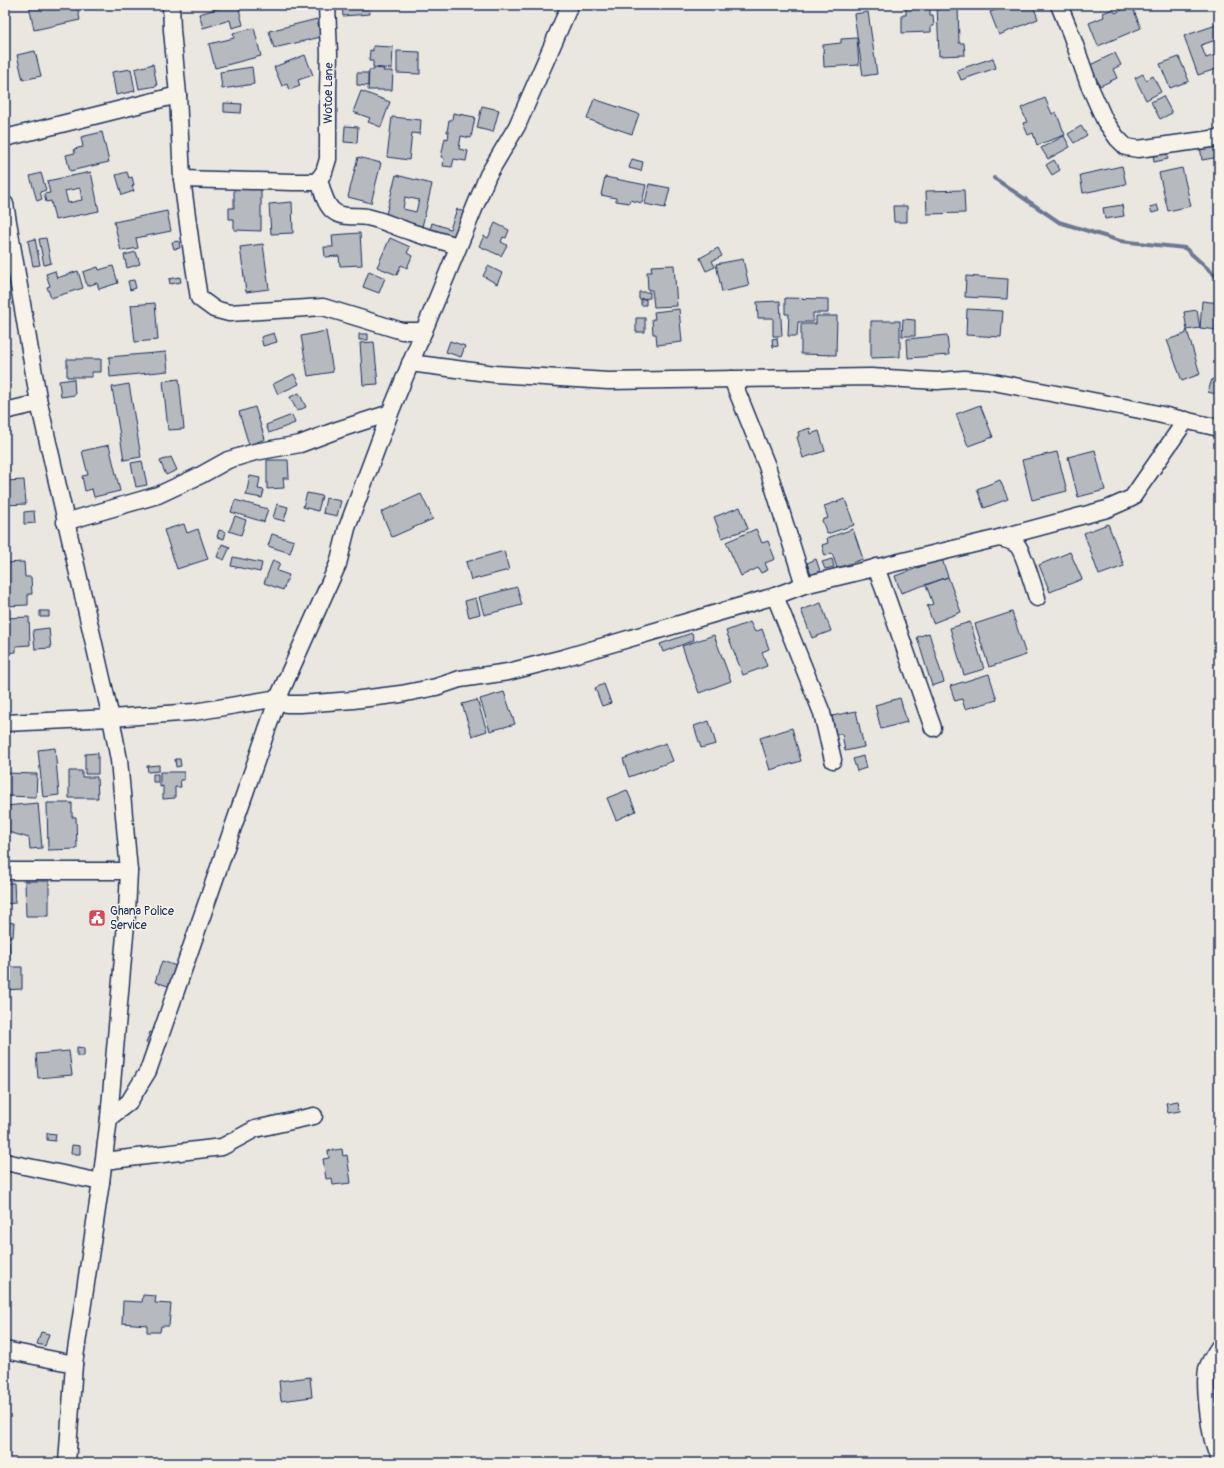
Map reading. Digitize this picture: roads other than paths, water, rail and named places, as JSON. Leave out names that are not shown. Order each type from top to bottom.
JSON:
[{"type":"street","points":[[171,5],[178,95],[182,179],[199,298],[214,309],[229,313],[323,307],[402,331],[424,331]]},
{"type":"street","name":"Wotoe Lane","points":[[319,179],[324,172],[328,160],[329,54],[327,5]]},
{"type":"street","points":[[109,1118],[129,1102],[148,1071],[278,698],[338,564],[347,528],[390,413],[488,175],[517,126],[570,5]]},
{"type":"street","points":[[1059,5],[1089,85],[1105,121],[1117,138],[1126,147],[1138,149],[1219,138]]},
{"type":"street","points":[[5,138],[178,95]]},
{"type":"street","points":[[182,179],[293,182],[314,182],[319,179],[327,204],[332,210],[340,214],[350,217],[365,217],[380,220],[411,232],[458,246]]},
{"type":"street","points":[[6,214],[39,403],[111,718],[119,760],[129,871],[127,912],[109,1118],[74,1364],[67,1463]]},
{"type":"street","points":[[410,363],[495,374],[608,381],[871,377],[937,381],[964,379],[988,381],[1140,410],[1219,428]]},
{"type":"street","points":[[732,379],[767,466],[804,585]]},
{"type":"street","points":[[5,411],[39,403]]},
{"type":"street","points":[[66,522],[158,495],[201,475],[228,460],[255,452],[300,444],[390,413]]},
{"type":"street","points":[[5,723],[194,712],[278,698],[287,704],[353,700],[401,694],[436,687],[460,679],[508,672],[563,658],[775,596],[804,585],[999,538],[1107,508],[1132,498],[1186,420]]},
{"type":"street","points":[[999,538],[1008,540],[1017,546],[1028,569],[1037,598]]},
{"type":"street","points":[[876,567],[933,728]]},
{"type":"street","points":[[775,596],[822,713],[833,760]]},
{"type":"street","points":[[5,871],[129,871]]},
{"type":"street","points":[[104,1161],[222,1147],[255,1129],[314,1116]]},
{"type":"street","points":[[5,1162],[101,1182]]},
{"type":"street","points":[[1219,1347],[1207,1368],[1206,1390],[1211,1433],[1219,1458]]},
{"type":"street","points":[[5,1350],[74,1364]]},
{"type":"waterway","points":[[994,178],[1059,222],[1120,241],[1185,248],[1219,279]]},
{"type":"place","name":"Ghana Police Service","points":[[97,918]]}]
